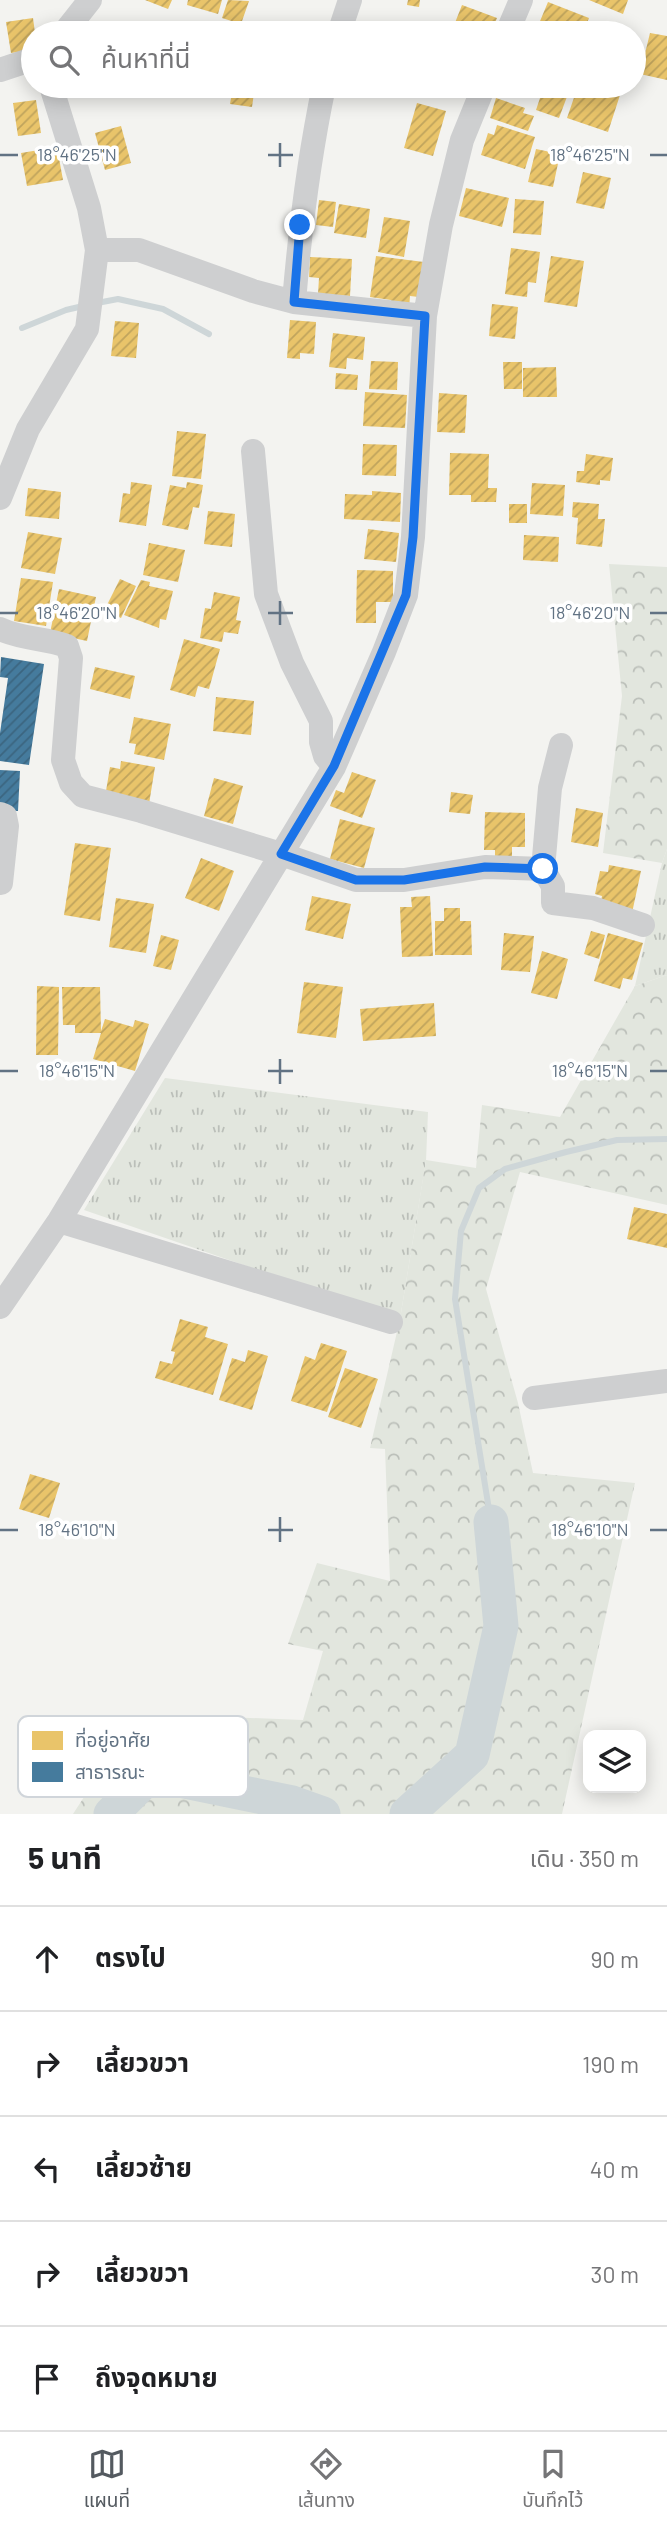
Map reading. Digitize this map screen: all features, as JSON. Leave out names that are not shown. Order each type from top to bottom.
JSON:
[{"type":"street","points":[[73,21],[90,0]]},
{"type":"street","points":[[343,21],[350,0]]},
{"type":"street","points":[[512,21],[521,0]]},
{"type":"street","points":[[0,70],[21,63]]},
{"type":"street","points":[[0,498],[28,429],[87,329],[96,258],[89,208],[55,98]]},
{"type":"street","points":[[294,302],[300,225],[321,98]]},
{"type":"street","points":[[0,1307],[59,1221],[334,766],[406,595],[413,537],[425,316],[441,225],[456,164],[479,98]]},
{"type":"street","points":[[96,258],[139,250],[253,291],[294,302],[425,316]]},
{"type":"street","points":[[253,451],[266,594],[292,663],[321,721],[321,742],[325,756],[334,766]]},
{"type":"street","points":[[0,629],[9,634],[49,640],[66,646],[71,658],[63,760],[71,783],[83,796],[281,854],[356,880],[404,880],[485,867],[543,869]]},
{"type":"street","points":[[561,745],[551,788],[543,869],[553,886],[553,902],[593,908],[643,925]]},
{"type":"street","points":[[0,814],[5,816],[7,826],[1,883]]},
{"type":"street","points":[[59,1221],[391,1322]]},
{"type":"street","points":[[534,1398],[667,1381]]},
{"type":"green space","points":[[609,564],[667,567],[667,849],[662,863],[603,853],[622,696]]},
{"type":"green space","points":[[667,849],[667,975],[635,986],[662,863]]},
{"type":"green space","points":[[667,975],[667,1205],[520,1172],[486,1289],[518,1403],[533,1473],[635,1483],[562,1814],[73,1814],[84,1797],[248,1797],[248,1718],[303,1720],[323,1651],[288,1644],[317,1563],[390,1581],[385,1449],[370,1448],[400,1319],[426,1160],[476,1168],[482,1105],[560,1117],[635,986]]},
{"type":"green space","points":[[165,1078],[428,1112],[426,1161],[400,1319],[84,1210]]},
{"type":"building: ที่อยู่อาศัย","points":[[145,0],[172,0],[168,9]]},
{"type":"building: ที่อยู่อาศัย","points":[[188,0],[222,0],[218,14],[187,5]]},
{"type":"building: ที่อยู่อาศัย","points":[[228,0],[249,1],[242,21],[222,18]]},
{"type":"building: ที่อยู่อาศัย","points":[[408,0],[420,0],[419,7],[407,5]]},
{"type":"building: ที่อยู่อาศัย","points":[[589,0],[628,0],[623,14]]},
{"type":"building: ที่อยู่อาศัย","points":[[548,2],[589,18],[588,21],[540,21]]},
{"type":"building: ที่อยู่อาศัย","points":[[462,5],[497,18],[496,21],[456,21]]},
{"type":"building: ที่อยู่อาศัย","points":[[33,18],[33,21],[21,21],[21,52],[11,53],[6,22]]},
{"type":"building: ที่อยู่อาศัย","points":[[650,33],[667,36],[667,80],[646,75],[646,49]]},
{"type":"building: ที่อยู่อาศัย","points":[[231,98],[253,98],[252,107],[230,104]]},
{"type":"building: ที่อยู่อาศัย","points":[[496,98],[525,108],[523,113],[534,116],[528,131],[490,118]]},
{"type":"building: ที่อยู่อาศัย","points":[[540,98],[566,98],[559,118],[536,110]]},
{"type":"building: ที่อยู่อาศัย","points":[[574,98],[619,98],[608,132],[567,118]]},
{"type":"building: ที่อยู่อาศัย","points":[[36,100],[41,133],[18,136],[13,103]]},
{"type":"building: ที่อยู่อาศัย","points":[[417,103],[446,111],[433,156],[404,148]]},
{"type":"building: ที่อยู่อาศัย","points":[[497,125],[535,137],[525,169],[481,155],[488,133],[494,135]]},
{"type":"building: ที่อยู่อาศัย","points":[[121,126],[131,163],[105,170],[95,133]]},
{"type":"building: ที่อยู่อาศัย","points":[[57,147],[63,180],[27,186],[21,153]]},
{"type":"building: ที่อยู่อาศัย","points":[[536,149],[560,154],[553,187],[528,182]]},
{"type":"building: ที่อยู่อาศัย","points":[[583,172],[611,178],[604,209],[576,203]]},
{"type":"building: ที่อยู่อาศัย","points":[[466,188],[509,198],[502,227],[459,216]]},
{"type":"building: ที่อยู่อาศัย","points":[[515,199],[544,201],[541,235],[513,233]]},
{"type":"building: ที่อยู่อาศัย","points":[[319,200],[336,202],[333,227],[316,225]]},
{"type":"building: ที่อยู่อาศัย","points":[[339,204],[370,209],[366,238],[334,233]]},
{"type":"building: ที่อยู่อาศัย","points":[[384,217],[410,221],[404,257],[378,252]]},
{"type":"building: ที่อยู่อาศัย","points":[[511,248],[540,252],[536,283],[528,282],[527,297],[505,294]]},
{"type":"building: ที่อยู่อาศัย","points":[[376,256],[424,262],[419,297],[410,296],[409,309],[390,306],[391,300],[370,297]]},
{"type":"building: ที่อยู่อาศัย","points":[[551,256],[584,261],[577,307],[544,302]]},
{"type":"building: ที่อยู่อาศัย","points":[[310,257],[352,259],[350,296],[318,294],[319,278],[309,277]]},
{"type":"building: ที่อยู่อาศัย","points":[[492,304],[518,307],[515,339],[489,336]]},
{"type":"building: ที่อยู่อาศัย","points":[[290,320],[316,322],[314,354],[300,353],[300,359],[287,358]]},
{"type":"building: ที่อยู่อาศัย","points":[[115,321],[139,323],[136,358],[111,356]]},
{"type":"building: ที่อยู่อาศัย","points":[[333,333],[365,337],[363,360],[347,358],[346,369],[329,367]]},
{"type":"building: ที่อยู่อาศัย","points":[[371,361],[398,362],[397,390],[369,389]]},
{"type":"building: ที่อยู่อาศัย","points":[[503,362],[522,362],[522,389],[504,389]]},
{"type":"building: ที่อยู่อาศัย","points":[[556,367],[557,397],[523,397],[523,368]]},
{"type":"building: ที่อยู่อาศัย","points":[[336,373],[358,375],[357,390],[335,389]]},
{"type":"building: ที่อยู่อาศัย","points":[[365,392],[407,395],[405,428],[363,426]]},
{"type":"building: ที่อยู่อาศัย","points":[[439,393],[467,395],[465,433],[437,432]]},
{"type":"building: ที่อยู่อาศัย","points":[[177,431],[206,434],[201,479],[172,476]]},
{"type":"building: ที่อยู่อาศัย","points":[[363,444],[397,445],[396,476],[362,475]]},
{"type":"building: ที่อยู่อาศัย","points":[[450,453],[489,454],[488,488],[497,488],[496,502],[471,502],[471,495],[449,495]]},
{"type":"building: ที่อยู่อาศัย","points":[[586,454],[613,458],[610,481],[600,480],[600,485],[576,482],[577,471],[584,471]]},
{"type":"building: ที่อยู่อาศัย","points":[[131,482],[152,485],[146,526],[119,522],[123,493],[130,494]]},
{"type":"building: ที่อยู่อาศัย","points":[[187,482],[203,485],[199,508],[193,507],[188,530],[162,525],[170,485],[186,488]]},
{"type":"building: ที่อยู่อาศัย","points":[[532,483],[565,485],[563,516],[530,514]]},
{"type":"building: ที่อยู่อาศัย","points":[[28,488],[61,492],[59,519],[25,516]]},
{"type":"building: ที่อยู่อาศัย","points":[[372,491],[401,493],[400,522],[344,519],[345,494],[372,495]]},
{"type":"building: ที่อยู่อาศัย","points":[[573,502],[599,504],[598,519],[605,519],[602,547],[576,544],[578,518],[572,517]]},
{"type":"building: ที่อยู่อาศัย","points":[[509,504],[527,504],[527,523],[509,523]]},
{"type":"building: ที่อยู่อาศัย","points":[[208,511],[235,514],[232,547],[204,544]]},
{"type":"building: ที่อยู่อาศัย","points":[[368,529],[399,533],[396,562],[364,559]]},
{"type":"building: ที่อยู่อาศัย","points":[[28,532],[62,538],[55,574],[21,568]]},
{"type":"building: ที่อยู่อาศัย","points":[[524,535],[559,537],[558,562],[523,560]]},
{"type":"building: ที่อยู่อาศัย","points":[[149,543],[185,550],[178,582],[143,575]]},
{"type":"building: ที่อยู่อาศัย","points":[[357,570],[393,571],[393,602],[376,602],[376,623],[356,623]]},
{"type":"building: ที่อยู่อาศัย","points":[[21,578],[53,582],[46,626],[14,621]]},
{"type":"building: ที่อยู่อาศัย","points":[[120,579],[136,586],[121,618],[104,611]]},
{"type":"building: ที่อยู่อาศัย","points":[[141,580],[150,582],[149,586],[173,591],[166,620],[160,619],[159,628],[124,615]]},
{"type":"building: ที่อยู่อาศัย","points":[[59,589],[96,597],[87,641],[50,633]]},
{"type":"building: ที่อยู่อาศัย","points":[[214,592],[240,597],[236,620],[241,621],[238,634],[224,632],[222,642],[200,638],[205,608],[211,609]]},
{"type":"building: ที่อยู่อาศัย","points":[[184,639],[220,649],[209,689],[198,686],[195,697],[170,690]]},
{"type":"building: ที่อยู่อาศัย","points":[[95,667],[135,676],[130,699],[90,689]]},
{"type":"building: ที่อยู่อาศัย","points":[[216,697],[254,701],[251,735],[213,731]]},
{"type":"building: ที่อยู่อาศัย","points":[[134,717],[171,724],[164,760],[134,754],[136,744],[129,743]]},
{"type":"building: ที่อยู่อาศัย","points":[[121,761],[155,767],[149,804],[105,797],[110,767],[120,769]]},
{"type":"building: ที่อยู่อาศัย","points":[[352,772],[376,780],[362,818],[330,806],[336,790],[344,793]]},
{"type":"building: ที่อยู่อาศัย","points":[[214,778],[243,786],[233,824],[204,816]]},
{"type":"building: ที่อยู่อาศัย","points":[[451,792],[473,795],[470,814],[449,812]]},
{"type":"building: ที่อยู่อาศัย","points":[[576,808],[603,813],[598,847],[571,842]]},
{"type":"building: ที่อยู่อาศัย","points":[[485,812],[525,813],[525,847],[512,847],[512,857],[495,857],[495,850],[484,850]]},
{"type":"building: ที่อยู่อาศัย","points":[[340,819],[375,828],[364,868],[330,859]]},
{"type":"building: ที่อยู่อาศัย","points":[[75,843],[111,848],[100,921],[64,915]]},
{"type":"building: ที่อยู่อาศัย","points":[[201,858],[234,871],[219,911],[185,898]]},
{"type":"building: ที่อยู่อาศัย","points":[[609,865],[641,871],[632,913],[600,906],[602,896],[595,894],[600,871],[608,872]]},
{"type":"building: ที่อยู่อาศัย","points":[[312,896],[351,904],[343,939],[305,930]]},
{"type":"building: ที่อยู่อาศัย","points":[[430,896],[433,956],[402,957],[400,907],[412,907],[411,897]]},
{"type":"building: ที่อยู่อาศัย","points":[[116,898],[154,904],[146,953],[109,947]]},
{"type":"building: ที่อยู่อาศัย","points":[[444,908],[460,908],[460,921],[471,921],[472,955],[435,955],[435,921],[444,921]]},
{"type":"building: ที่อยู่อาศัย","points":[[591,931],[605,935],[599,959],[584,954]]},
{"type":"building: ที่อยู่อาศัย","points":[[504,933],[534,936],[530,972],[501,970]]},
{"type":"building: ที่อยู่อาศัย","points":[[608,933],[643,943],[632,980],[623,978],[620,989],[594,981]]},
{"type":"building: ที่อยู่อาศัย","points":[[161,935],[179,940],[171,970],[153,966]]},
{"type":"building: ที่อยู่อาศัย","points":[[542,951],[568,959],[557,999],[531,993]]},
{"type":"building: ที่อยู่อาศัย","points":[[304,982],[343,987],[336,1038],[297,1033]]},
{"type":"building: ที่อยู่อาศัย","points":[[37,986],[59,987],[58,1055],[36,1055]]},
{"type":"building: ที่อยู่อาศัย","points":[[62,987],[100,987],[101,1031],[105,1019],[133,1027],[135,1020],[149,1024],[135,1071],[93,1059],[101,1033],[75,1033],[75,1025],[63,1025]]},
{"type":"building: ที่อยู่อาศัย","points":[[434,1003],[436,1036],[363,1041],[360,1009]]},
{"type":"building: ที่อยู่อาศัย","points":[[634,1207],[667,1214],[667,1248],[627,1239]]},
{"type":"building: ที่อยู่อาศัย","points":[[180,1319],[208,1327],[205,1337],[228,1344],[213,1395],[155,1378],[160,1361],[172,1364],[175,1352],[171,1351]]},
{"type":"building: ที่อยู่อาศัย","points":[[321,1343],[347,1351],[327,1412],[291,1401],[305,1356],[315,1360]]},
{"type":"building: ที่อยู่อาศัย","points":[[248,1350],[268,1356],[252,1410],[219,1400],[232,1358],[245,1362]]},
{"type":"building: ที่อยู่อาศัย","points":[[345,1368],[378,1379],[361,1428],[328,1417]]},
{"type":"building: ที่อยู่อาศัย","points":[[30,1474],[60,1483],[49,1518],[19,1509]]},
{"type":"building: สาธารณะ","points":[[1,657],[44,664],[29,765],[0,761],[0,733],[8,678],[0,677]]},
{"type":"building: สาธารณะ","points":[[0,770],[20,771],[18,811],[0,811]]},
{"type":"waterway","points":[[97,303],[118,299],[163,309],[209,334]]},
{"type":"waterway","points":[[22,328],[83,306]]},
{"type":"waterway","points":[[491,1522],[455,1299],[461,1231],[479,1188],[505,1169],[566,1152],[617,1140],[667,1139]]},
{"type":"waterway","points":[[407,1814],[472,1755],[501,1626],[491,1522]]},
{"type":"waterway","points":[[248,1794],[292,1803],[323,1814]]},
{"type":"waterway","points":[[111,1814],[128,1797]]},
{"type":"route","points":[[300,225],[294,302],[425,316],[413,537],[406,595],[334,766],[281,854],[356,880],[404,880],[485,867],[543,869]]}]
